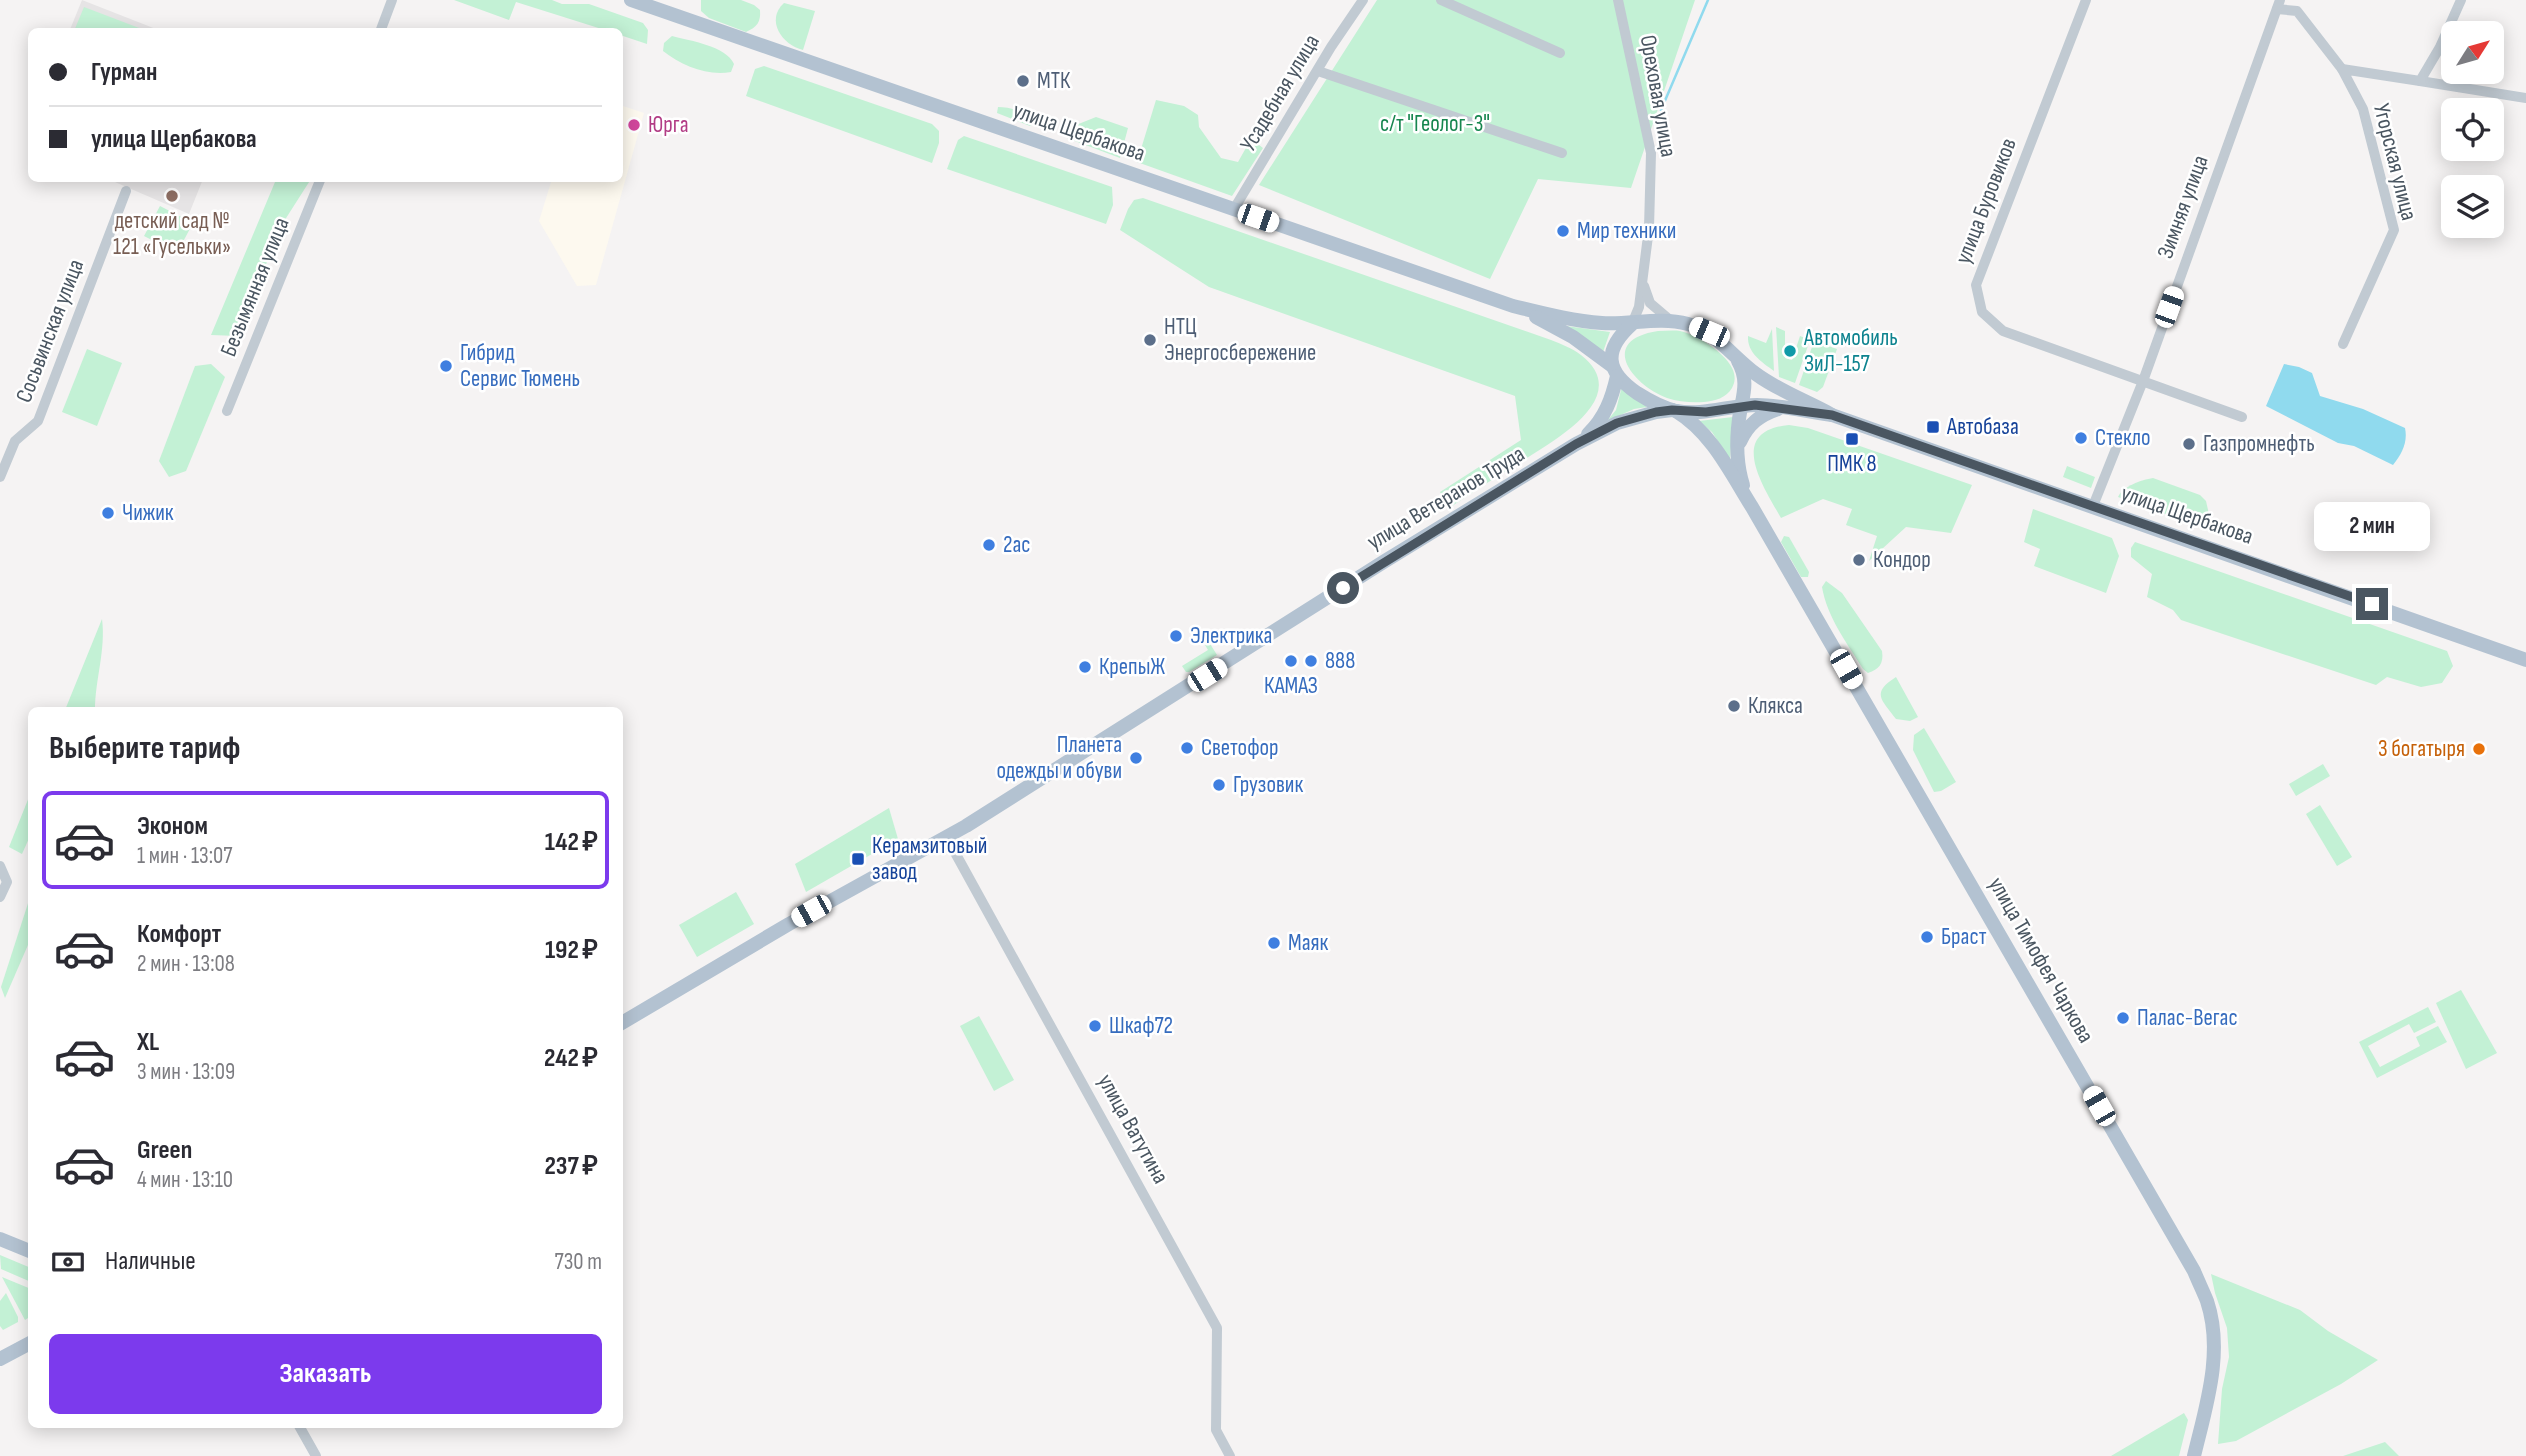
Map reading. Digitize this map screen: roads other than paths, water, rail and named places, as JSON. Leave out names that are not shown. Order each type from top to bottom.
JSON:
[{"type":"main road","name":"улица Щербакова","points":[[631,0],[1513,306]]},
{"type":"main road","points":[[1513,306],[1578,321],[1632,324],[1670,320],[1689,324],[1709,332],[1758,375],[1832,415]]},
{"type":"main road","points":[[1513,306],[1573,337],[1647,400],[1674,411],[1700,429],[1752,507]]},
{"type":"main road","points":[[1576,444],[1594,428],[1612,397],[1614,370],[1611,353],[1616,341],[1632,324]]},
{"type":"main road","points":[[1736,357],[1746,382],[1737,450],[1742,483],[1752,507]]},
{"type":"main road","points":[[1576,444],[1617,423],[1646,414],[1706,412],[1741,406],[1782,407],[1832,415]]},
{"type":"main road","points":[[1737,450],[1745,431],[1754,421],[1767,412],[1782,407]]},
{"type":"main road","name":"улица Щербакова","points":[[1832,415],[2526,660]]},
{"type":"main road","name":"улица Ветеранов Труда","points":[[623,1022],[789,924],[947,838],[1353,581],[1576,444]]},
{"type":"main road","name":"улица Тимофея Чаркова","points":[[1752,507],[2194,1271],[2207,1301],[2214,1331],[2214,1364],[2194,1456]]},
{"type":"main road","points":[[0,1239],[28,1250]]},
{"type":"main road","points":[[0,1359],[28,1344]]},
{"type":"street","points":[[382,28],[392,0]]},
{"type":"street","name":"Усадебная улица","points":[[1234,209],[1363,0]]},
{"type":"street","points":[[1441,0],[1560,53]]},
{"type":"street","name":"Ореховая улица","points":[[1618,0],[1651,153],[1649,228],[1643,283],[1639,307],[1632,324]]},
{"type":"street","name":"улица Буровиков","points":[[2086,0],[1976,285],[1982,312],[2003,331],[2242,417]]},
{"type":"street","name":"Угорская улица","points":[[2342,69],[2420,81],[2440,47],[2461,0]]},
{"type":"street","points":[[2279,5],[2297,11],[2342,69]]},
{"type":"street","name":"Зимняя улица","points":[[2093,506],[2143,381],[2279,5]]},
{"type":"street","name":"Угорская улица","points":[[2342,69],[2363,109],[2394,230],[2343,344]]},
{"type":"street","points":[[1318,71],[1562,153]]},
{"type":"street","points":[[2420,81],[2526,98]]},
{"type":"street","name":"Безымянная улица","points":[[227,411],[319,182]]},
{"type":"street","name":"Сосьвинская улица","points":[[0,477],[15,441],[38,421],[126,191]]},
{"type":"street","points":[[1643,283],[1650,303],[1670,320]]},
{"type":"street","name":"улица Ватутина","points":[[947,838],[1217,1328],[1216,1430],[1230,1456]]},
{"type":"street","points":[[0,866],[7,882],[0,897]]},
{"type":"street","points":[[300,1428],[316,1456]]},
{"type":"water","points":[[2284,364],[2312,373],[2320,396],[2363,409],[2405,428],[2404,448],[2393,465],[2354,446],[2338,443],[2266,406]]},
{"type":"waterway","points":[[1661,110],[1708,0]]},
{"type":"place","name":"МТК","points":[[1023,81]]},
{"type":"place","name":"Юрга","points":[[634,125]]},
{"type":"place","name":"детский сад № 121 «Гусельки»","points":[[172,196]]},
{"type":"place","name":"Мир техники","points":[[1563,231]]},
{"type":"place","name":"НТЦ Энергосбережение","points":[[1150,340]]},
{"type":"place","name":"Автомобиль ЗиЛ-157","points":[[1790,351]]},
{"type":"place","name":"Гибрид Сервис Тюмень","points":[[446,366]]},
{"type":"place","name":"Автобаза","points":[[1933,427]]},
{"type":"place","name":"Стекло","points":[[2081,438]]},
{"type":"place","name":"ПМК 8","points":[[1852,439]]},
{"type":"place","name":"Газпромнефть","points":[[2189,444]]},
{"type":"place","name":"Чижик","points":[[108,513]]},
{"type":"place","name":"2ас","points":[[989,545]]},
{"type":"place","name":"Кондор","points":[[1859,560]]},
{"type":"place","name":"Электрика","points":[[1176,636]]},
{"type":"place","name":"КАМАЗ","points":[[1291,661]]},
{"type":"place","name":"888","points":[[1311,661]]},
{"type":"place","name":"КрепыЖ","points":[[1085,667]]},
{"type":"place","name":"Клякса","points":[[1734,706]]},
{"type":"place","name":"Светофор","points":[[1187,748]]},
{"type":"place","name":"3 богатыря","points":[[2479,749]]},
{"type":"place","name":"Планета одежды и обуви","points":[[1136,758]]},
{"type":"place","name":"Грузовик","points":[[1219,785]]},
{"type":"place","name":"Керамзитовый завод","points":[[858,859]]},
{"type":"place","name":"Браст","points":[[1927,937]]},
{"type":"place","name":"Маяк","points":[[1274,943]]},
{"type":"place","name":"Палас-Вегас","points":[[2123,1018]]},
{"type":"place","name":"Шкаф72","points":[[1095,1026]]},
{"type":"park label","name":"с/т \"Геолог-3\"","points":[[1435,124]]}]
